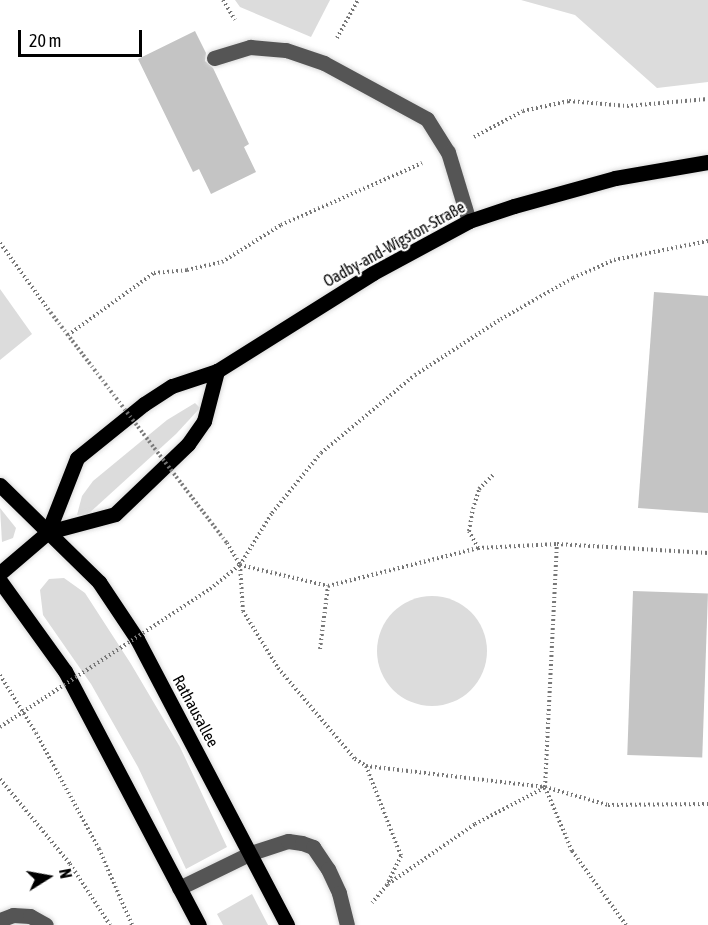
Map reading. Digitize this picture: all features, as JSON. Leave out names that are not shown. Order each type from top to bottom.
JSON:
[{"type":"main road","name":"Oadby-and-Wigston-Straße","points":[[48,531],[77,458],[144,404],[172,386],[217,371],[373,273],[469,221],[513,206],[603,181],[708,162]]},
{"type":"main road","name":"Oadby-and-Wigston-Straße","points":[[0,573],[48,531],[115,514],[188,444],[204,421],[217,371]]},
{"type":"main road","points":[[0,485],[48,531]]},
{"type":"main road","name":"Rathausallee","points":[[48,531],[99,582],[137,639],[287,925]]},
{"type":"main road","points":[[0,581],[65,671],[199,925]]},
{"type":"lane","points":[[214,58],[250,46],[286,50],[324,63],[428,119],[448,152],[469,221]]},
{"type":"lane","points":[[179,888],[251,853],[288,841],[313,847],[332,877],[347,925]]},
{"type":"lane","points":[[0,920],[12,915],[30,916],[46,925]]},
{"type":"path","points":[[324,63],[358,0]]},
{"type":"path","points":[[68,335],[154,273],[187,270],[222,262],[281,225],[448,152],[523,111],[569,101],[627,106],[708,99]]},
{"type":"path","points":[[0,727],[210,589],[240,565],[272,513],[321,453],[415,375],[501,319],[573,278],[614,260],[708,241]]},
{"type":"path","points":[[0,243],[227,543],[240,565],[243,610],[278,668],[355,759],[366,766],[545,788],[608,805],[708,804]]},
{"type":"path","points":[[478,548],[469,531],[473,509],[479,489],[493,475]]},
{"type":"path","points":[[240,565],[328,586],[478,548],[557,544],[708,553]]},
{"type":"path","points":[[557,544],[545,788],[572,851],[626,925]]},
{"type":"path","points":[[320,650],[328,586]]},
{"type":"path","points":[[0,675],[36,733],[99,849],[132,925]]},
{"type":"path","points":[[347,925],[359,920],[387,885],[401,856],[366,766]]},
{"type":"path","points":[[0,779],[70,864],[110,925]]},
{"type":"path","points":[[387,885],[475,824],[545,788]]},
{"type":"shaded area","points":[[235,0],[330,0],[311,37],[240,7]]},
{"type":"shaded area","points":[[521,0],[708,0],[708,82],[657,88],[575,15]]},
{"type":"shaded area","points":[[0,289],[32,334],[0,360]]},
{"type":"shaded area","points":[[195,403],[200,408],[176,434],[86,516],[77,515],[82,496],[93,481],[167,420]]},
{"type":"shaded area","points":[[0,508],[16,528],[13,538],[2,542]]},
{"type":"shaded area","points":[[64,578],[85,593],[131,664],[180,747],[227,847],[186,869],[138,767],[91,684],[43,615],[40,590],[49,579]]},
{"type":"shaded area","points":[[432,596],[453,600],[471,612],[483,630],[487,651],[483,672],[471,690],[453,702],[432,706],[411,702],[393,690],[381,672],[377,651],[381,630],[393,612],[411,600]]},
{"type":"shaded area","points":[[252,894],[268,925],[223,925],[217,914]]},
{"type":"building","points":[[195,31],[206,53],[205,61],[213,68],[249,144],[244,147],[256,172],[211,194],[199,169],[193,172],[138,59]]},
{"type":"building","points":[[654,292],[708,296],[708,513],[638,508]]},
{"type":"building","points":[[633,591],[708,594],[702,758],[627,755]]}]
